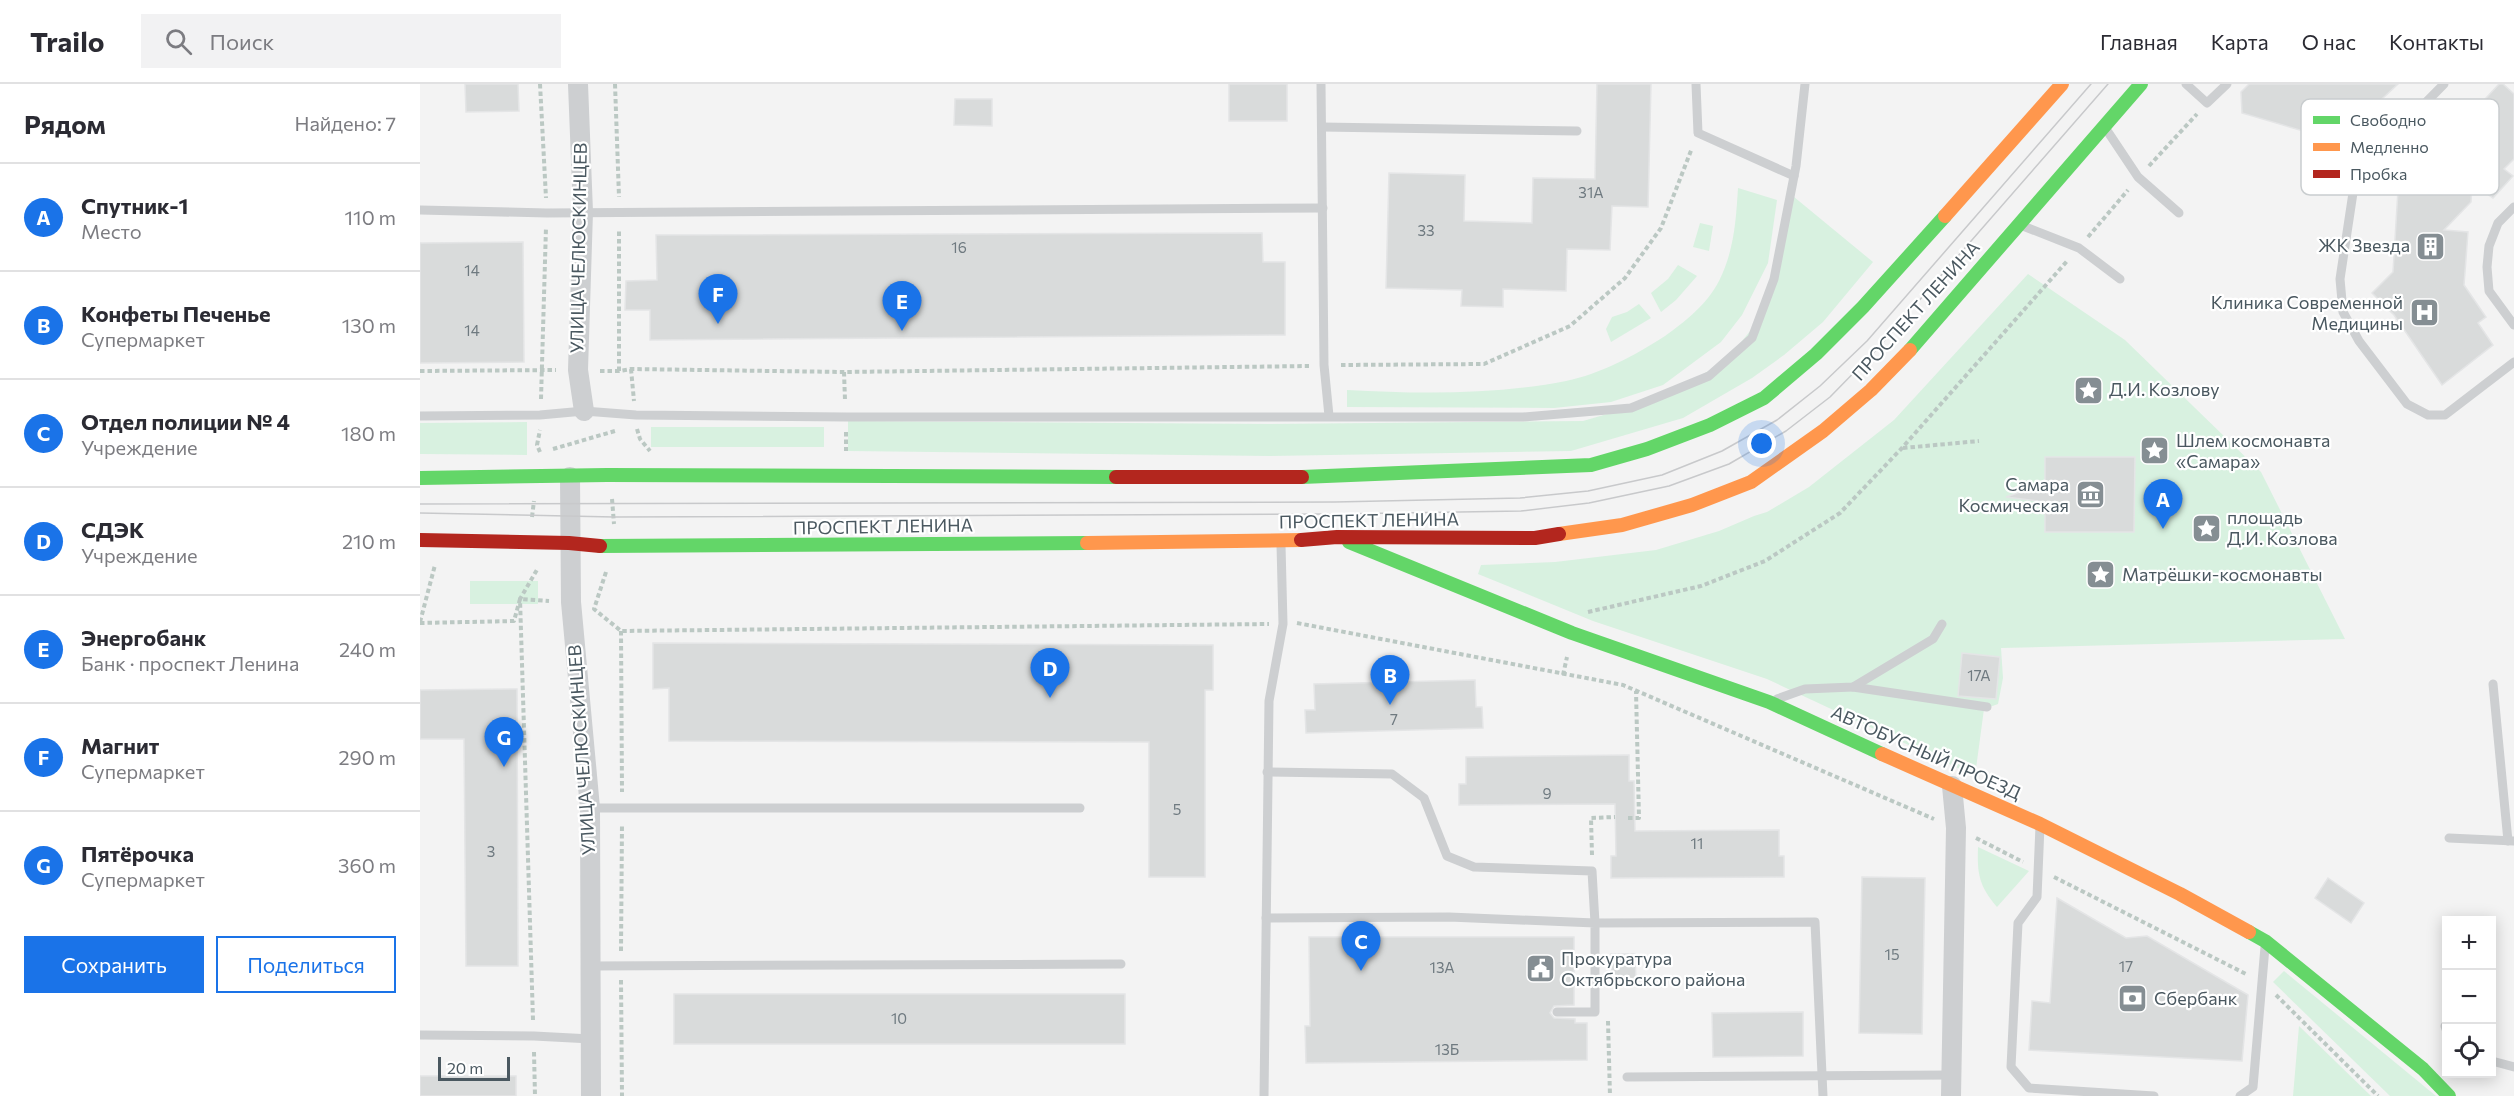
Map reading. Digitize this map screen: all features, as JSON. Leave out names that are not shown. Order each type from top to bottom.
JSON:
[{"type":"main road","points":[[420,478],[536,478],[607,475],[1266,478],[1591,465],[1647,449],[1710,425],[1764,398],[1816,354],[1863,307],[2062,84]]},
{"type":"main road","name":"ПРОСПЕКТ ЛЕНИНА","points":[[420,540],[569,543],[614,548],[1281,541],[1337,537],[1535,538],[1622,525],[1692,505],[1751,482],[1822,431],[1871,390],[1911,349],[2141,84]]},
{"type":"main road","name":"АВТОБУСНЫЙ ПРОЕЗД","points":[[1337,537],[1572,633],[1769,702],[2040,824],[2208,909],[2265,941],[2423,1069],[2449,1096]]},
{"type":"street","name":"УЛИЦА ЧЕЛЮСКИНЦЕВ","points":[[578,84],[583,212],[578,370],[584,411]]},
{"type":"street","name":"УЛИЦА ЧЕЛЮСКИНЦЕВ","points":[[570,477],[571,602],[590,808],[591,1096]]},
{"type":"street","points":[[1951,1096],[1956,828],[1952,786]]},
{"type":"lane","points":[[1321,84],[1324,365],[1329,416]]},
{"type":"lane","points":[[1696,84],[1698,133],[1794,176]]},
{"type":"lane","points":[[420,416],[540,415],[584,411],[636,416],[1523,417],[1631,408],[1710,376],[1752,338],[1774,279],[1794,176],[1805,84]]},
{"type":"lane","points":[[2186,84],[2207,103],[2227,84]]},
{"type":"lane","points":[[2429,99],[2444,84]]},
{"type":"lane","points":[[1322,127],[1577,132]]},
{"type":"lane","points":[[2104,127],[2138,177],[2179,213]]},
{"type":"lane","points":[[2353,195],[2340,279],[2343,312],[2359,341],[2407,404],[2428,415],[2445,415],[2514,362]]},
{"type":"lane","points":[[2514,207],[2498,223],[2489,246],[2487,267],[2489,291],[2514,325]]},
{"type":"lane","points":[[420,210],[583,212],[1323,208]]},
{"type":"lane","points":[[2018,224],[2079,248],[2120,279]]},
{"type":"lane","points":[[1264,1096],[1269,700],[1283,624],[1281,541]]},
{"type":"lane","points":[[1853,687],[1933,639],[1942,624]]},
{"type":"lane","points":[[2449,838],[2511,841],[2493,684]]},
{"type":"lane","points":[[1769,702],[1805,689],[1853,687],[1987,707]]},
{"type":"lane","points":[[1267,772],[1392,774],[1424,798],[1447,856],[1474,867],[1592,871],[1595,1012],[1557,1012]]},
{"type":"lane","points":[[590,808],[1080,808]]},
{"type":"lane","points":[[2040,824],[2037,897],[2018,923],[2011,1067],[2029,1088],[2154,1096]]},
{"type":"lane","points":[[1266,918],[1449,917],[1594,924],[1815,922],[1823,1096]]},
{"type":"lane","points":[[2240,1096],[2253,1087],[2265,941]]},
{"type":"lane","points":[[590,966],[1120,964]]},
{"type":"lane","points":[[420,1035],[591,1039]]},
{"type":"lane","points":[[2496,1062],[2514,1067]]},
{"type":"lane","points":[[1628,1077],[1952,1075]]},
{"type":"path","points":[[1572,633],[1584,612],[1701,586],[1765,561],[1840,513],[1902,448],[2079,248],[2138,177],[2207,103]]},
{"type":"path","points":[[631,369],[844,372],[1484,364],[1570,326],[1624,278],[1661,228],[1698,133]]},
{"type":"path","points":[[420,371],[543,369]]},
{"type":"path","points":[[435,562],[420,623],[514,621],[520,599],[540,565],[522,564],[533,514],[540,452],[537,445],[541,427]]},
{"type":"path","points":[[540,452],[625,428]]},
{"type":"path","points":[[1902,448],[1979,441]]},
{"type":"path","points":[[520,599],[571,602],[594,609]]},
{"type":"path","points":[[520,599],[535,1096]]},
{"type":"path","points":[[622,1096],[621,631],[1300,623],[1623,685],[1956,828],[2263,982],[2378,1096]]},
{"type":"path","points":[[1628,818],[1639,818],[1636,691]]},
{"type":"path","points":[[1592,871],[1591,818],[1615,817]]},
{"type":"path","points":[[1595,1012],[1607,1012],[1610,1096]]},
{"type":"green space","points":[[1738,188],[1777,200],[1768,263],[1742,315],[1721,342],[1663,385],[1611,402],[1554,408],[1347,407],[1347,390],[1457,392],[1539,386],[1592,374],[1642,350],[1688,318],[1719,281],[1731,247]]},
{"type":"green space","points":[[1788,192],[1873,262],[1823,322],[1752,378],[1683,418],[1571,451],[1270,456],[848,451],[848,421],[1270,424],[1583,421],[1655,400],[1725,362],[1755,325],[1774,282]]},
{"type":"green space","points":[[1700,223],[1713,226],[1709,251],[1693,247]]},
{"type":"green space","points":[[1678,265],[1697,276],[1676,300],[1661,312],[1651,293],[1668,279]]},
{"type":"green space","points":[[2028,274],[2125,340],[2261,472],[2345,639],[2001,648],[2003,678],[1998,704],[1984,709],[1975,776],[1767,679],[1593,621],[1478,574],[1481,565],[1555,562],[1656,550],[1719,531],[1767,512],[1809,487],[1894,420]]},
{"type":"green space","points":[[1639,304],[1651,318],[1611,342],[1606,329],[1612,317],[1627,312]]},
{"type":"green space","points":[[527,422],[527,455],[420,454],[420,423]]},
{"type":"green space","points":[[651,427],[824,427],[824,447],[651,447]]},
{"type":"green space","points":[[470,581],[538,581],[538,604],[470,604]]},
{"type":"green space","points":[[1978,847],[2029,871],[1997,907],[1986,893],[1980,879]]},
{"type":"green space","points":[[2284,971],[2436,1096],[2390,1096],[2273,982]]},
{"type":"green space","points":[[2299,1026],[2371,1096],[2293,1096]]},
{"type":"building","points":[[465,84],[518,84],[519,111],[466,112]]},
{"type":"building","points":[[1229,84],[1287,84],[1287,121],[1229,121]]},
{"type":"building","points":[[1597,84],[1651,84],[1648,207],[1612,206],[1610,250],[1567,249],[1566,291],[1503,289],[1503,307],[1461,306],[1462,290],[1386,288],[1389,173],[1465,175],[1464,221],[1532,223],[1533,178],[1595,179]]},
{"type":"building","points":[[2249,84],[2398,84],[2382,99],[2301,99],[2301,130],[2242,113],[2241,92]]},
{"type":"building","name":"ЖК Звезда","points":[[2499,84],[2503,84],[2514,94],[2514,159],[2504,169],[2513,176],[2499,191],[2499,99],[2485,99]]},
{"type":"building","points":[[955,99],[992,99],[992,126],[954,125]]},
{"type":"building","name":"ЖК Звезда","points":[[2398,195],[2471,195],[2471,202],[2444,230],[2468,232],[2464,285],[2486,317],[2478,323],[2493,345],[2442,385],[2394,315],[2372,293],[2393,272]]},
{"type":"building","points":[[1262,233],[1263,262],[1285,262],[1285,335],[650,340],[650,310],[625,310],[626,281],[657,280],[656,235]]},
{"type":"building","points":[[523,242],[524,362],[420,363],[420,243]]},
{"type":"building","name":"Самара Космическая","points":[[2045,457],[2135,457],[2134,532],[2045,532],[2045,502],[2006,497],[2045,483]]},
{"type":"building","points":[[653,643],[1213,645],[1213,690],[1205,690],[1205,877],[1149,877],[1149,742],[669,741],[669,688],[653,689]]},
{"type":"building","points":[[1962,653],[2000,657],[1996,699],[1958,696]]},
{"type":"building","points":[[1475,680],[1476,707],[1482,707],[1483,728],[1306,733],[1305,710],[1315,710],[1314,684]]},
{"type":"building","points":[[517,689],[518,966],[466,966],[464,739],[420,739],[420,690]]},
{"type":"building","points":[[1629,755],[1629,781],[1634,781],[1635,831],[1779,830],[1779,856],[1784,856],[1784,877],[1611,878],[1611,856],[1616,856],[1615,804],[1459,805],[1459,784],[1466,784],[1466,757]]},
{"type":"building","points":[[1862,877],[1925,878],[1922,1034],[1859,1033]]},
{"type":"building","points":[[2328,878],[2364,903],[2351,923],[2315,898]]},
{"type":"building","points":[[2057,898],[2126,938],[2147,936],[2248,995],[2242,1061],[2029,1050],[2032,1001],[2050,1003]]},
{"type":"building","points":[[1309,937],[1574,937],[1574,1005],[1554,1006],[1550,1013],[1554,1018],[1575,1019],[1575,1023],[1587,1023],[1587,1060],[1306,1063],[1305,1026],[1310,1026]]},
{"type":"building","points":[[1611,954],[1635,954],[1636,981],[1612,981]]},
{"type":"building","points":[[674,994],[1125,994],[1125,1044],[674,1044]]},
{"type":"building","points":[[1803,1012],[1803,1056],[1713,1057],[1712,1013]]},
{"type":"building","points":[[420,1076],[516,1076],[516,1096],[420,1096]]},
{"type":"tram line","points":[[420,504],[1335,502],[1520,498],[1588,491],[1662,475],[1722,451],[1777,420],[1820,386],[1867,341],[2091,84]]},
{"type":"tram line","points":[[420,513],[614,517],[1521,511],[1589,503],[1669,486],[1729,464],[1786,431],[1830,397],[1876,350],[2108,84]]},
{"type":"traffic: fast","points":[[1910,350],[2141,84]]},
{"type":"traffic: fast","points":[[1302,477],[1591,465],[1647,449],[1710,425],[1764,398],[1816,354],[1863,307],[1945,216]]},
{"type":"traffic: fast","points":[[420,478],[607,475],[1116,477]]},
{"type":"traffic: fast","points":[[1349,542],[1572,633],[1769,702],[1882,754]]},
{"type":"traffic: fast","points":[[600,546],[1087,543]]},
{"type":"traffic: fast","points":[[2249,932],[2265,941],[2423,1069],[2449,1096]]},
{"type":"traffic: slow","points":[[1945,216],[2062,84]]},
{"type":"traffic: slow","points":[[1559,534],[1622,525],[1692,505],[1751,482],[1823,431],[1871,390],[1910,350]]},
{"type":"traffic: slow","points":[[1087,543],[1301,540]]},
{"type":"traffic: slow","points":[[1882,754],[2040,824],[2180,894],[2249,932]]},
{"type":"traffic: jam","points":[[1116,477],[1302,477]]},
{"type":"traffic: jam","points":[[1301,540],[1337,537],[1535,538],[1559,534]]},
{"type":"traffic: jam","points":[[420,540],[569,543],[600,546]]},
{"type":"place","name":"ЖК Звезда","points":[[2431,246]]},
{"type":"place","name":"Клиника Современной Медицины","points":[[2424,313]]},
{"type":"place","name":"Магнит","points":[[718,324]]},
{"type":"place","name":"Энергобанк","points":[[902,331]]},
{"type":"place","name":"Д.И. Козлову","points":[[2088,390]]},
{"type":"place","name":"Шлем космонавта «Самара»","points":[[2155,451]]},
{"type":"place","name":"Самара Космическая","points":[[2090,495]]},
{"type":"place","name":"площадь Д.И. Козлова","points":[[2206,528]]},
{"type":"place","name":"Спутник-1","points":[[2163,529]]},
{"type":"place","name":"Матрёшки-космонавты","points":[[2101,575]]},
{"type":"place","name":"СДЭК","points":[[1050,698]]},
{"type":"place","name":"Конфеты Печенье","points":[[1390,705]]},
{"type":"place","name":"Пятёрочка","points":[[504,767]]},
{"type":"place","name":"Прокуратура Октябрьского района","points":[[1540,969]]},
{"type":"place","name":"Отдел полиции № 4","points":[[1361,971]]},
{"type":"place","name":"Сбербанк","points":[[2133,999]]}]
